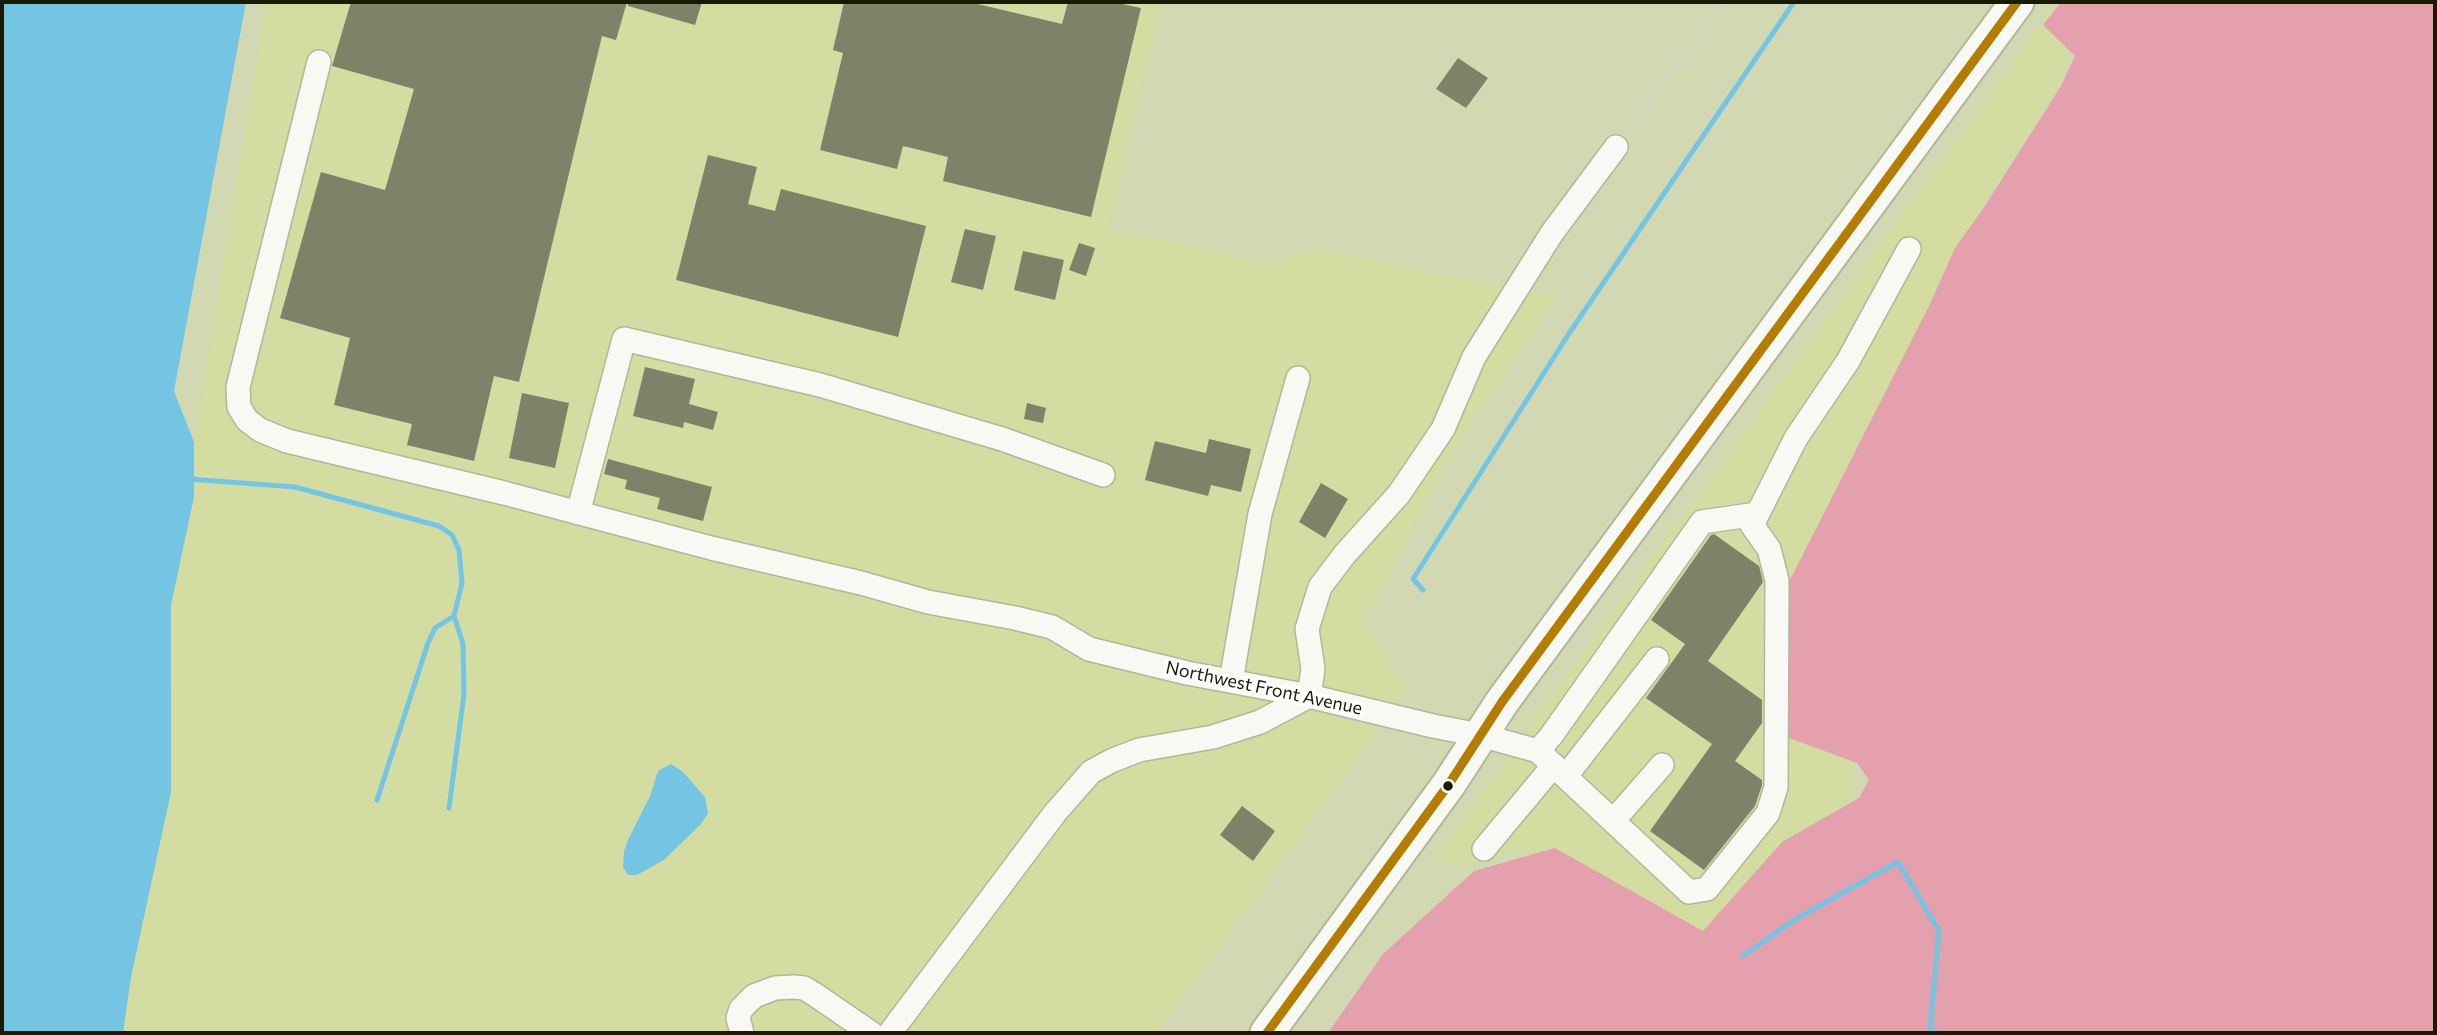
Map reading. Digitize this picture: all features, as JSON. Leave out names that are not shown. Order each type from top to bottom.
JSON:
[{"type":"highway","points":[[1267,1033],[1449,784],[1502,702],[2017,2]]},
{"type":"lane","name":"Northwest Front Avenue","points":[[319,62],[238,387],[239,407],[247,420],[260,430],[287,441],[928,602],[1052,627],[1089,649],[1480,735],[1553,764]]},
{"type":"lane","points":[[890,1033],[1055,813],[1091,772],[1139,751],[1213,737],[1260,722],[1309,696],[1313,669],[1307,629],[1320,587],[1407,483],[1443,429],[1474,357],[1552,233],[1616,147]]},
{"type":"lane","points":[[1757,514],[1702,522],[1551,736],[1553,764],[1689,892],[1707,889],[1769,813],[1776,787],[1777,580],[1769,549],[1752,525],[1796,438],[1848,361],[1909,249]]},
{"type":"lane","points":[[578,513],[624,339],[820,385],[1002,439],[1103,475]]},
{"type":"lane","points":[[1231,681],[1260,513],[1298,378]]},
{"type":"lane","points":[[1484,849],[1553,764],[1657,659]]},
{"type":"lane","points":[[1613,821],[1662,765]]},
{"type":"lane","points":[[742,1033],[738,1018],[741,1009],[754,996],[775,988],[794,987],[814,993],[871,1033]]},
{"type":"path","points":[[1616,147],[1728,2]]},
{"type":"path","points":[[1555,1033],[1595,1033]]},
{"type":"shaded area","points":[[266,2],[1162,2],[1108,228],[1270,264],[1313,248],[1555,297],[1456,444],[1363,622],[1408,689],[1156,1033],[123,1033],[125,1014],[4,1033],[127,1006],[172,678],[171,605],[194,497],[194,442]]},
{"type":"shaded area","points":[[2061,2],[2435,2],[2435,1033],[1328,1033],[1383,954],[1474,871],[1555,848],[1703,931],[1782,842],[1859,798],[1869,780],[1857,763],[1789,738],[1788,584],[1930,304],[1955,248],[1985,206],[2061,86],[2075,56],[2043,25]]},
{"type":"shaded area","points":[[2054,5],[2075,28],[2059,86],[1983,205],[1941,294],[1840,674],[1855,793],[1713,964],[1556,855],[1520,851],[1462,865],[1433,859]]},
{"type":"water","points":[[2,2],[246,2],[174,391],[194,442],[194,497],[171,605],[171,792],[131,977],[123,1033],[2,1033]]},
{"type":"water","points":[[671,764],[683,772],[705,797],[708,813],[701,824],[664,860],[637,875],[628,875],[623,867],[628,840],[650,796],[658,771]]},
{"type":"building","points":[[351,2],[627,2],[616,40],[602,36],[519,382],[494,376],[474,461],[407,445],[412,424],[334,405],[350,338],[280,318],[321,172],[385,190],[414,89],[332,66]]},
{"type":"building","points":[[628,2],[702,2],[695,25],[628,6]]},
{"type":"building","points":[[844,2],[969,2],[1062,24],[1068,2],[1113,2],[1141,8],[1091,217],[943,181],[948,157],[903,146],[897,169],[820,150],[843,53],[833,50]]},
{"type":"building","points":[[1458,58],[1488,78],[1466,108],[1436,89]]},
{"type":"building","points":[[708,155],[757,167],[748,204],[775,211],[781,189],[926,226],[898,337],[676,280]]},
{"type":"building","points":[[965,229],[996,236],[983,290],[951,282]]},
{"type":"building","points":[[1079,243],[1095,248],[1086,276],[1069,270]]},
{"type":"building","points":[[1023,251],[1064,260],[1055,300],[1014,290]]},
{"type":"building","points":[[645,367],[695,379],[689,404],[718,412],[713,430],[684,422],[683,428],[633,416]]},
{"type":"building","points":[[522,393],[569,403],[555,468],[509,458]]},
{"type":"building","points":[[1027,403],[1046,408],[1043,423],[1024,419]]},
{"type":"building","points":[[1209,439],[1251,449],[1241,492],[1211,485],[1208,496],[1145,480],[1155,441],[1206,453]]},
{"type":"building","points":[[608,459],[712,487],[703,521],[657,509],[660,498],[625,489],[627,480],[604,474]]},
{"type":"building","points":[[1321,483],[1348,499],[1325,538],[1299,522]]},
{"type":"building","points":[[1714,534],[1759,566],[1763,582],[1708,661],[1762,700],[1762,723],[1735,761],[1762,780],[1762,785],[1755,806],[1704,870],[1650,831],[1712,744],[1646,698],[1685,644],[1651,620]]},
{"type":"building","points":[[1242,806],[1275,831],[1253,861],[1220,835]]},
{"type":"waterway","points":[[1423,590],[1413,579],[1570,332],[1794,2]]},
{"type":"waterway","points":[[189,479],[295,487],[439,526],[452,535],[459,550],[462,583],[454,616],[463,644],[464,694],[449,808]]},
{"type":"waterway","points":[[377,800],[428,643],[435,628],[454,616]]},
{"type":"waterway","points":[[1743,956],[1794,920],[1898,862],[1939,931],[1930,1028],[1937,1033]]},
{"type":"transit line","points":[[1267,1033],[1449,784],[1502,702],[2017,2]]}]
